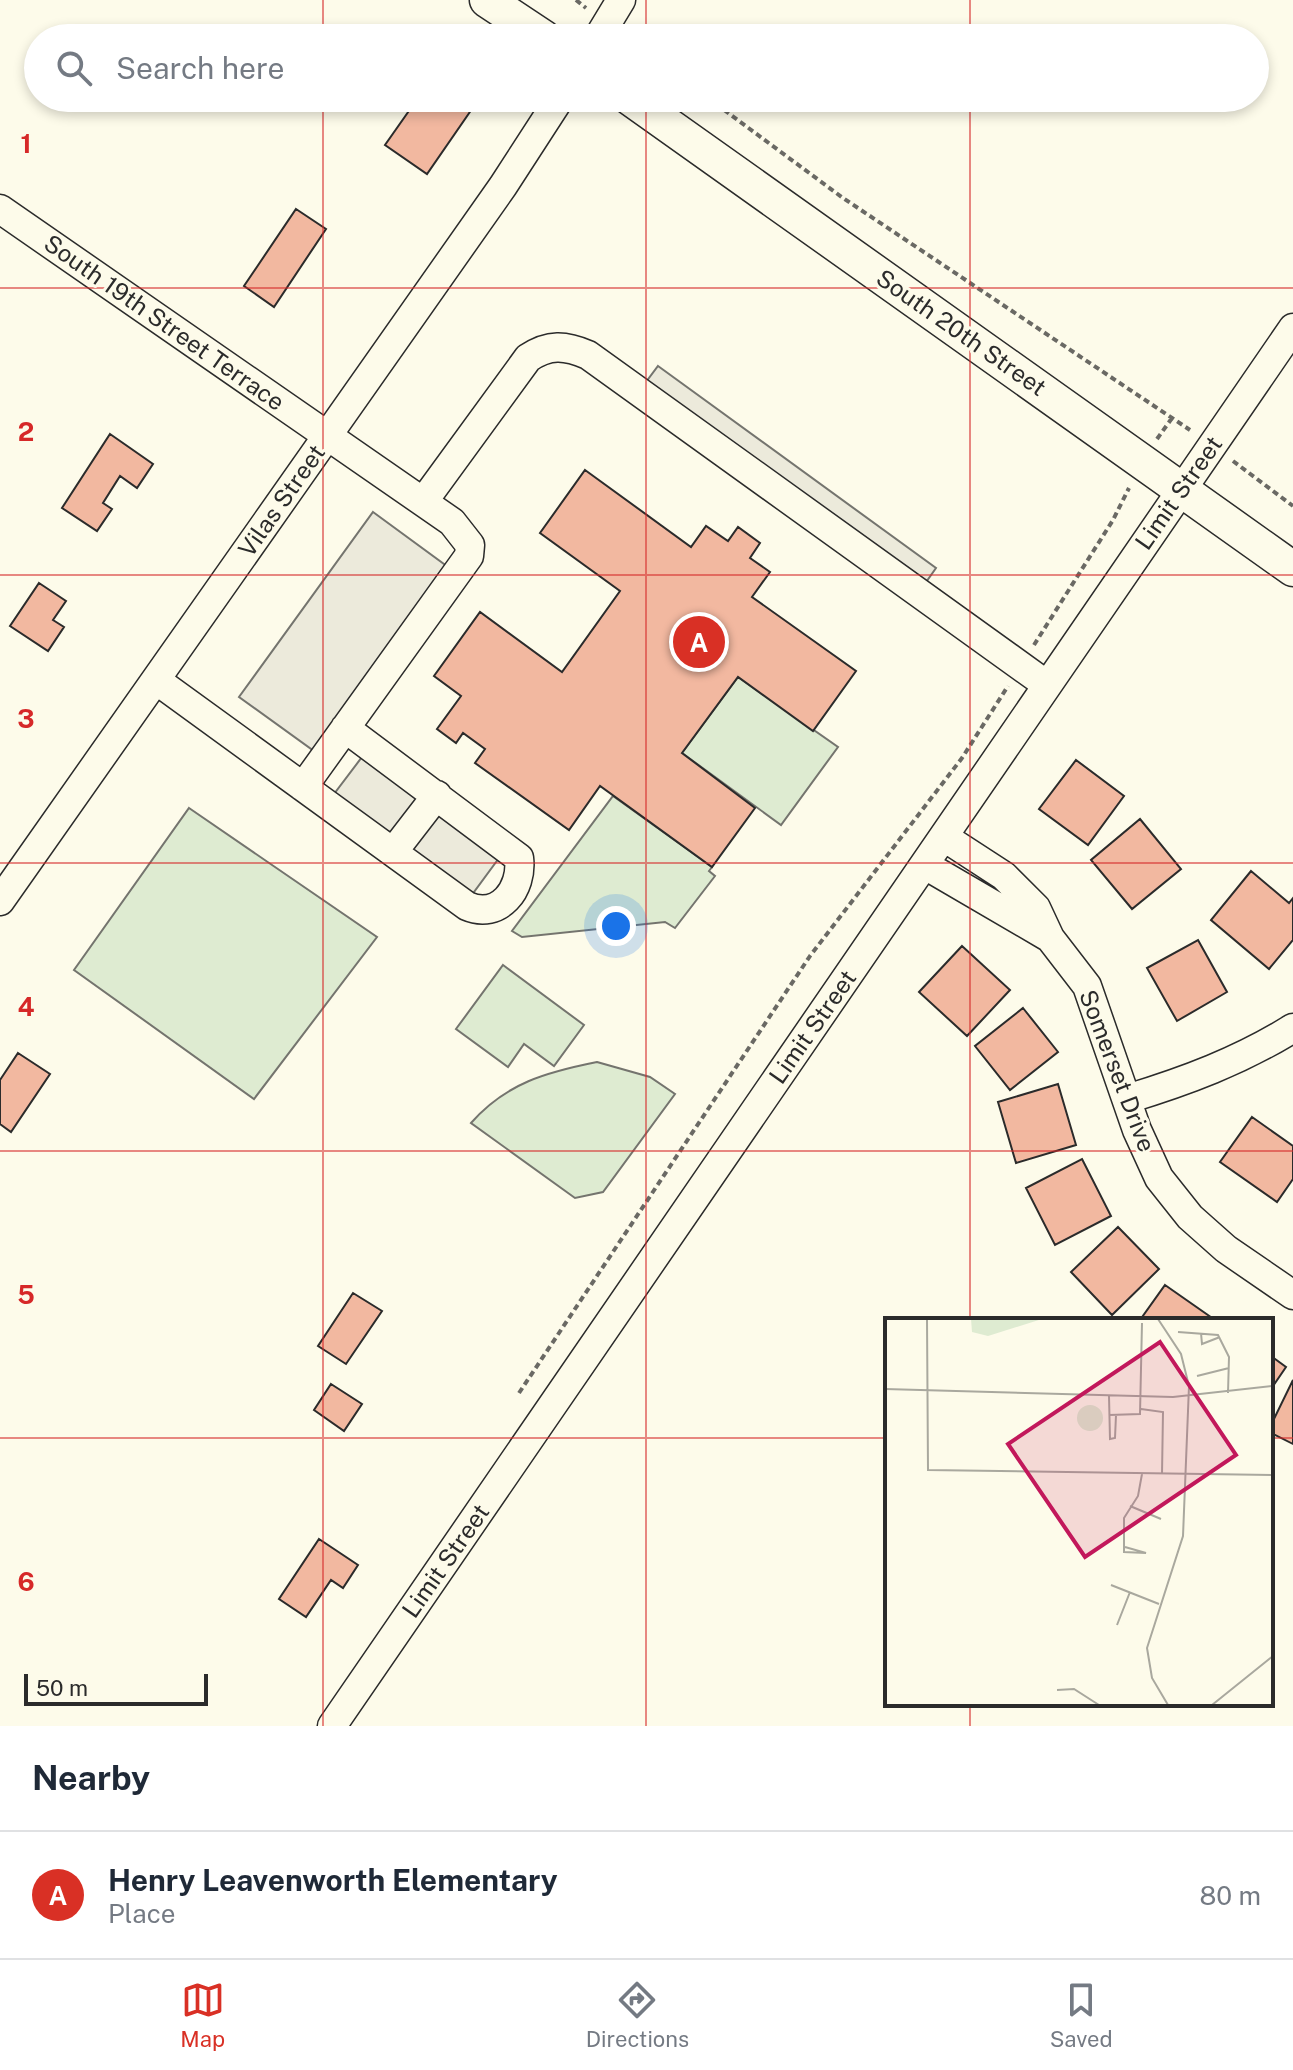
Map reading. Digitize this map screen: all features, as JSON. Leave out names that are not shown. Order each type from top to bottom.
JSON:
[{"type":"main road","points":[[487,0],[523,24]]},
{"type":"main road","name":"South 20th Street","points":[[650,112],[1293,569]]},
{"type":"street","points":[[606,24],[621,0]]},
{"type":"street","name":"Vilas Street","points":[[0,901],[328,436],[550,112]]},
{"type":"street","name":"South 19th Street Terrace","points":[[0,209],[423,502],[464,535],[470,545],[469,556],[303,787]]},
{"type":"street","name":"Limit Street","points":[[332,1726],[1293,328]]},
{"type":"street","points":[[423,502],[528,358],[539,351],[569,347],[588,355],[1047,685]]},
{"type":"street","points":[[156,680],[467,906],[487,912],[498,908],[519,879],[519,858],[345,728]]},
{"type":"street","points":[[393,852],[437,795]]},
{"type":"street","name":"Somerset Drive","points":[[944,837],[1004,876],[1036,908],[1050,938],[1087,986],[1159,1178],[1190,1217],[1268,1281],[1293,1295]]},
{"type":"street","name":"Somerset Drive","points":[[925,865],[1050,938]]},
{"type":"street","points":[[1127,1099],[1202,1076],[1250,1055],[1293,1028]]},
{"type":"path","points":[[727,112],[843,198],[1212,445],[1293,506]]},
{"type":"path","points":[[519,1393],[810,956],[962,758],[1113,520],[1142,461],[1172,418]]},
{"type":"green space","points":[[738,677],[838,747],[781,825],[682,753]]},
{"type":"green space","points":[[613,796],[712,867],[709,871],[715,876],[675,928],[665,922],[522,937],[512,931]]},
{"type":"green space","points":[[189,808],[377,937],[254,1099],[74,970]]},
{"type":"green space","points":[[503,965],[584,1025],[554,1066],[524,1044],[508,1067],[456,1029]]},
{"type":"green space","points":[[597,1062],[650,1077],[675,1094],[603,1192],[575,1198],[471,1123],[498,1098],[528,1081]]},
{"type":"shaded area","points":[[658,366],[936,568],[924,585],[646,382]]},
{"type":"shaded area","points":[[373,512],[448,567],[314,751],[239,697]]},
{"type":"shaded area","points":[[362,757],[499,858],[471,896],[334,794]]},
{"type":"building","points":[[408,112],[470,112],[427,174],[385,145]]},
{"type":"building","points":[[296,209],[326,229],[274,307],[244,286]]},
{"type":"building","points":[[110,434],[153,464],[137,488],[120,476],[103,503],[112,509],[97,531],[62,508]]},
{"type":"building","points":[[585,470],[691,547],[706,526],[728,541],[738,527],[760,543],[750,558],[770,572],[752,597],[856,671],[813,731],[738,677],[682,753],[755,808],[712,867],[600,786],[569,830],[475,763],[485,749],[463,733],[456,743],[437,729],[461,696],[434,676],[480,612],[562,672],[620,591],[540,533]]},
{"type":"building","points":[[39,583],[66,601],[53,620],[64,627],[48,651],[10,626]]},
{"type":"building","points":[[1076,760],[1124,796],[1088,845],[1039,809]]},
{"type":"building","points":[[1140,819],[1181,869],[1132,909],[1091,860]]},
{"type":"building","points":[[1251,871],[1289,903],[1293,898],[1293,940],[1269,969],[1211,920]]},
{"type":"building","points":[[1198,940],[1227,992],[1177,1021],[1147,968]]},
{"type":"building","points":[[962,946],[1010,990],[967,1036],[919,992]]},
{"type":"building","points":[[1023,1008],[1058,1052],[1010,1090],[975,1046]]},
{"type":"building","points":[[18,1053],[50,1074],[11,1132],[0,1124],[0,1080]]},
{"type":"building","points":[[1058,1084],[1076,1145],[1016,1163],[998,1102]]},
{"type":"building","points":[[1252,1117],[1293,1146],[1293,1179],[1277,1202],[1220,1162]]},
{"type":"building","points":[[1082,1159],[1111,1216],[1055,1245],[1026,1188]]},
{"type":"building","points":[[1118,1227],[1159,1269],[1112,1315],[1071,1272]]},
{"type":"building","points":[[1165,1285],[1212,1318],[1141,1318]]},
{"type":"building","points":[[353,1293],[382,1311],[346,1364],[318,1346]]},
{"type":"building","points":[[1273,1357],[1286,1367],[1273,1386]]},
{"type":"building","points":[[1293,1380],[1293,1444],[1273,1434],[1273,1421]]},
{"type":"building","points":[[331,1384],[362,1404],[344,1431],[314,1410]]},
{"type":"building","points":[[319,1539],[358,1565],[343,1588],[331,1580],[306,1617],[279,1599]]},
{"type":"place","name":"Henry Leavenworth Elementary","points":[[699,642]]}]
